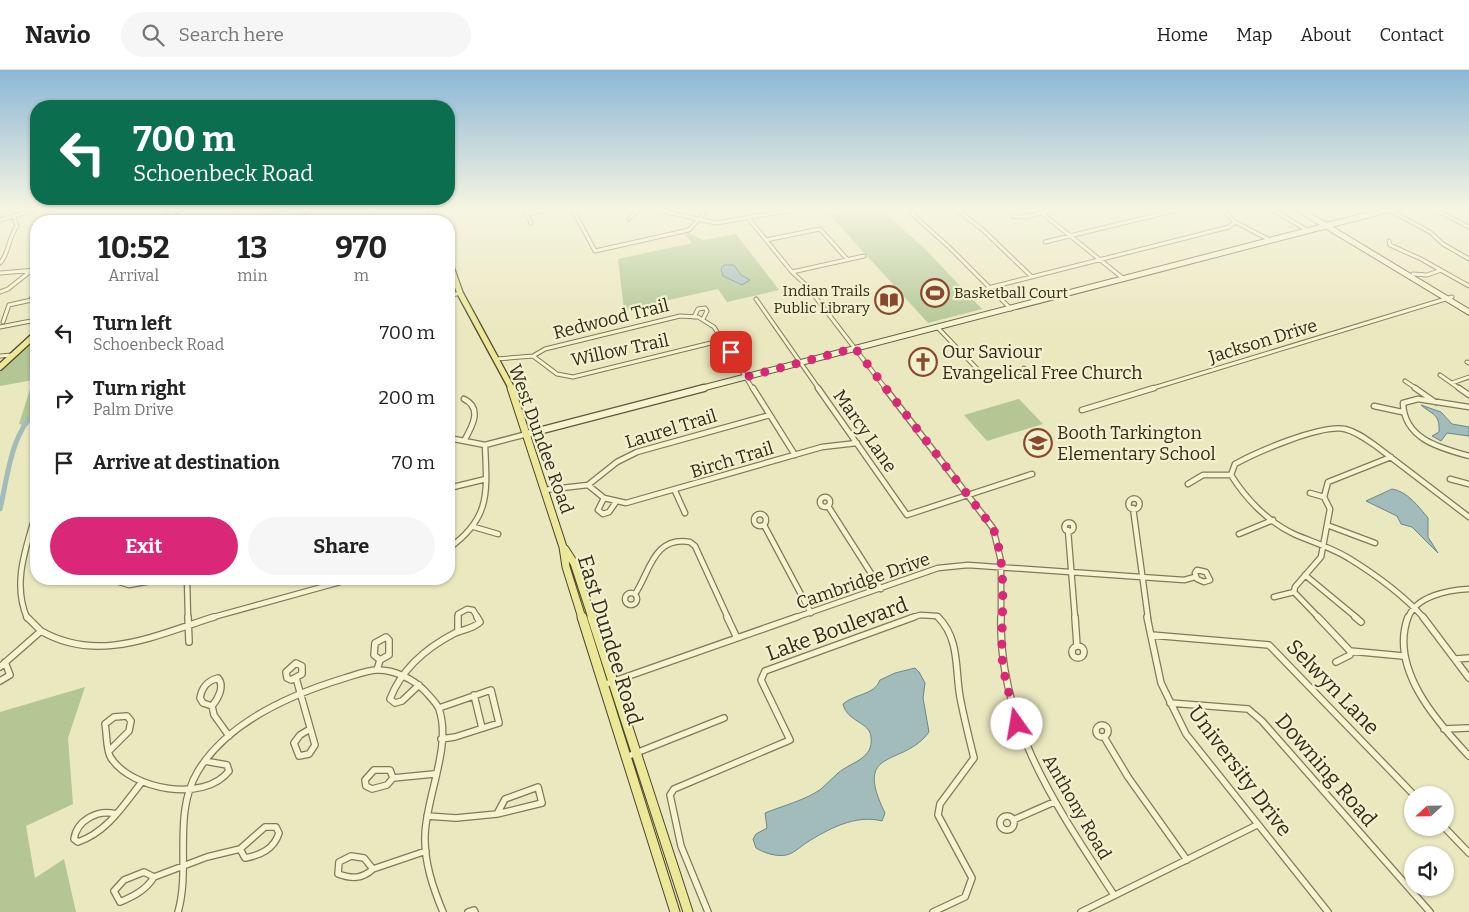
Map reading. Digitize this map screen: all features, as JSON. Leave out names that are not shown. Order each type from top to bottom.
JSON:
[{"type":"main road","points":[[527,434],[1235,249]]},
{"type":"main road","points":[[1369,249],[1450,298],[1469,307]]},
{"type":"main road","points":[[1370,249],[1413,274],[1425,278],[1469,312]]},
{"type":"main road","name":"West Dundee Road","points":[[455,279],[460,293],[512,389],[563,546]]},
{"type":"main road","points":[[0,367],[30,339]]},
{"type":"main road","name":"East Dundee Road","points":[[563,546],[574,563],[638,752],[688,912]]},
{"type":"main road","name":"East Dundee Road","points":[[563,546],[566,567],[675,912]]},
{"type":"street","points":[[0,263],[6,257],[6,249]]},
{"type":"street","name":"Anthony Road","points":[[774,249],[792,272],[807,286],[993,528],[1000,546],[1002,658],[1017,724],[1054,802],[1114,895]]},
{"type":"street","points":[[838,249],[847,259]]},
{"type":"street","points":[[951,249],[1011,309]]},
{"type":"street","points":[[1004,249],[1032,276]]},
{"type":"street","points":[[1088,249],[1124,279]]},
{"type":"street","points":[[988,288],[1143,249]]},
{"type":"street","points":[[1399,249],[1469,286]]},
{"type":"street","points":[[1452,249],[1469,259]]},
{"type":"street","points":[[792,272],[864,256]]},
{"type":"street","points":[[0,274],[30,270]]},
{"type":"street","points":[[1425,278],[1441,270]]},
{"type":"street","points":[[0,292],[8,289],[30,273]]},
{"type":"street","points":[[455,294],[460,293]]},
{"type":"street","name":"Jackson Drive","points":[[1082,410],[1450,298]]},
{"type":"street","name":"Marcy Lane","points":[[756,299],[907,515],[968,495]]},
{"type":"street","points":[[3,322],[9,305],[30,300]]},
{"type":"street","name":"Redwood Trail","points":[[533,356],[545,349],[680,316],[698,317],[714,327],[723,340]]},
{"type":"street","points":[[0,327],[30,321]]},
{"type":"street","points":[[938,328],[982,375],[1001,377],[1022,372],[1024,368]]},
{"type":"street","points":[[723,340],[795,455]]},
{"type":"street","name":"Willow Trail","points":[[533,356],[557,374],[573,377],[723,340]]},
{"type":"street","points":[[0,356],[12,355]]},
{"type":"street","points":[[497,359],[533,356]]},
{"type":"street","points":[[1440,375],[1469,395]]},
{"type":"street","points":[[1452,383],[1469,377]]},
{"type":"street","points":[[1405,382],[1436,403]]},
{"type":"street","points":[[1469,407],[1418,399],[1403,403],[1402,412],[1408,427],[1429,442],[1440,448],[1469,456]]},
{"type":"street","points":[[464,400],[474,408],[475,422],[464,441]]},
{"type":"street","points":[[1374,406],[1402,412]]},
{"type":"street","name":"Laurel Trail","points":[[588,485],[617,462],[637,452],[770,415]]},
{"type":"street","points":[[1231,475],[1235,464],[1255,453],[1325,429],[1344,430],[1360,435],[1469,516]]},
{"type":"street","points":[[455,439],[485,445],[527,434]]},
{"type":"street","name":"Birch Trail","points":[[588,485],[604,498],[616,502],[635,502],[822,447],[857,443]]},
{"type":"street","points":[[455,544],[463,539],[474,527],[484,508],[486,479],[485,445]]},
{"type":"street","points":[[1294,592],[1295,587],[1321,557],[1330,509],[1324,497],[1325,486],[1336,477],[1391,457]]},
{"type":"street","points":[[1188,484],[1194,477],[1205,473],[1231,475]]},
{"type":"street","points":[[968,495],[1032,474]]},
{"type":"street","points":[[1231,475],[1245,497],[1272,520],[1292,533],[1323,545],[1360,565],[1414,608],[1456,659],[1469,678]]},
{"type":"street","points":[[455,487],[486,479]]},
{"type":"street","points":[[1450,479],[1469,484]]},
{"type":"street","points":[[544,490],[588,485]]},
{"type":"street","points":[[675,491],[685,513]]},
{"type":"street","points":[[1310,493],[1324,497]]},
{"type":"street","name":"Birch Trail","points":[[604,498],[598,510],[603,514],[609,512],[616,502]]},
{"type":"street","points":[[828,506],[881,590]]},
{"type":"street","name":"University Drive","points":[[1133,508],[1151,635],[1160,676],[1170,704],[1186,734],[1328,912]]},
{"type":"street","points":[[1239,534],[1272,520]]},
{"type":"street","points":[[764,525],[811,613]]},
{"type":"street","points":[[1327,525],[1375,542]]},
{"type":"street","points":[[474,527],[498,534]]},
{"type":"street","points":[[1068,530],[1077,646]]},
{"type":"street","points":[[30,539],[19,587],[22,607],[28,620],[41,631],[60,641],[80,646],[107,646],[144,640],[189,624],[329,585]]},
{"type":"street","points":[[635,594],[655,553],[677,543],[690,542],[694,546],[737,638]]},
{"type":"street","name":"Cambridge Drive","points":[[603,685],[881,590],[938,568],[968,565],[1184,580],[1195,577]]},
{"type":"street","points":[[1305,575],[1362,622]]},
{"type":"street","points":[[187,585],[189,642]]},
{"type":"street","points":[[1469,588],[1436,594],[1414,608],[1407,618],[1404,628],[1403,656],[1417,691],[1444,729],[1469,756]]},
{"type":"street","points":[[1274,597],[1294,592]]},
{"type":"street","points":[[1294,592],[1350,651],[1403,656]]},
{"type":"street","points":[[419,685],[402,701],[392,702],[390,699],[393,690],[414,659],[458,632],[476,627],[480,622],[472,610],[467,609],[458,614],[458,632]]},
{"type":"street","name":"Lake Boulevard","points":[[708,912],[681,846],[670,794],[674,788],[790,740],[761,680],[765,671],[920,615],[937,616],[948,627],[954,642],[960,696],[974,758],[943,798],[938,815],[972,878],[965,897],[932,912]]},
{"type":"street","points":[[0,667],[41,631]]},
{"type":"street","name":"Selwyn Lane","points":[[1151,635],[1269,645],[1405,786]]},
{"type":"street","points":[[1336,662],[1350,655],[1350,651]]},
{"type":"street","points":[[1456,659],[1469,658]]},
{"type":"street","points":[[376,670],[380,660]]},
{"type":"street","points":[[0,681],[10,675],[5,662]]},
{"type":"street","points":[[178,912],[183,879],[182,867],[187,808],[197,772],[205,762],[229,736],[300,693],[376,670],[403,675],[419,685],[439,708],[442,722],[441,738],[427,816],[426,851],[432,885],[443,912]]},
{"type":"street","points":[[212,706],[203,703],[201,692],[210,679],[218,678],[221,681],[221,688],[212,706],[214,715],[229,736]]},
{"type":"street","points":[[296,678],[315,745],[309,754],[299,756],[294,743],[300,735],[310,729]]},
{"type":"street","points":[[439,708],[491,690],[498,722],[455,737],[441,738]]},
{"type":"street","points":[[474,696],[482,728]]},
{"type":"street","name":"Downing Road","points":[[1170,704],[1248,709],[1269,729],[1430,912]]},
{"type":"street","points":[[109,751],[129,731],[131,721],[127,716],[116,715],[105,724],[110,743],[108,756],[119,770],[141,783],[192,787],[215,785],[227,776],[229,771],[227,765],[205,762]]},
{"type":"street","points":[[626,757],[724,718]]},
{"type":"street","points":[[1444,729],[1468,728]]},
{"type":"street","points":[[1104,737],[1128,777],[1187,860]]},
{"type":"street","points":[[393,778],[390,770],[369,773],[365,780],[366,786],[372,789],[387,785],[393,778],[434,774]]},
{"type":"street","points":[[116,814],[110,811],[96,814],[79,826],[74,834],[74,839],[78,842],[94,835],[108,824],[141,783]]},
{"type":"street","points":[[427,816],[454,818],[497,815],[510,814],[542,804],[538,787],[505,799],[497,815]]},
{"type":"street","points":[[1013,820],[1054,802]]},
{"type":"street","points":[[1080,912],[1258,824]]},
{"type":"street","points":[[154,877],[144,872],[124,880],[117,885],[114,891],[115,896],[120,902],[128,900],[149,885],[154,877],[207,857],[240,849],[249,839],[265,827],[276,827],[280,833],[273,847],[254,856],[245,858],[240,849]]},
{"type":"street","points":[[1453,836],[1469,853]]},
{"type":"street","points":[[374,869],[364,858],[351,856],[339,862],[337,869],[338,874],[357,879],[364,877],[374,869],[426,851]]},
{"type":"street","points":[[468,912],[474,910],[475,912]]},
{"type":"green space","points":[[663,249],[748,249],[779,290],[727,302],[718,289],[624,310],[618,259]]},
{"type":"green space","points":[[861,249],[925,249],[982,309],[928,323]]},
{"type":"green space","points":[[30,344],[30,381],[0,386],[0,372]]},
{"type":"green space","points":[[30,389],[30,422],[27,426],[19,424]]},
{"type":"green space","points":[[1019,399],[1043,424],[987,441],[964,415]]},
{"type":"green space","points":[[85,687],[68,738],[73,804],[26,826],[35,878],[64,859],[76,912],[0,912],[0,712]]},
{"type":"water","points":[[724,265],[734,265],[741,275],[750,280],[742,285],[723,276],[721,269]]},
{"type":"water","points":[[1421,405],[1441,412],[1452,424],[1469,427],[1469,436],[1447,433],[1441,441],[1432,436],[1439,432],[1437,418]]},
{"type":"water","points":[[1392,489],[1408,496],[1428,518],[1428,537],[1438,553],[1412,527],[1401,524],[1397,516],[1366,501]]},
{"type":"water","points":[[915,668],[925,683],[923,698],[929,732],[918,743],[885,761],[878,767],[874,777],[876,792],[885,813],[882,821],[872,819],[842,824],[786,855],[771,854],[756,848],[753,839],[756,834],[767,828],[765,813],[815,793],[869,750],[871,744],[870,732],[849,715],[843,704],[874,689],[880,680],[895,673]]},
{"type":"waterway","points":[[0,509],[15,444],[30,418]]},
{"type":"place","name":"Basketball Court","points":[[935,293]]},
{"type":"place","name":"Indian Trails Public Library","points":[[889,300]]},
{"type":"place","name":"Our Saviour Evangelical Free Church","points":[[923,362]]},
{"type":"place","name":"Booth Tarkington Elementary School","points":[[1038,443]]},
{"type":"route","points":[[731,352],[746,377],[855,348],[993,528],[1000,546],[1002,658],[1017,724]]}]
